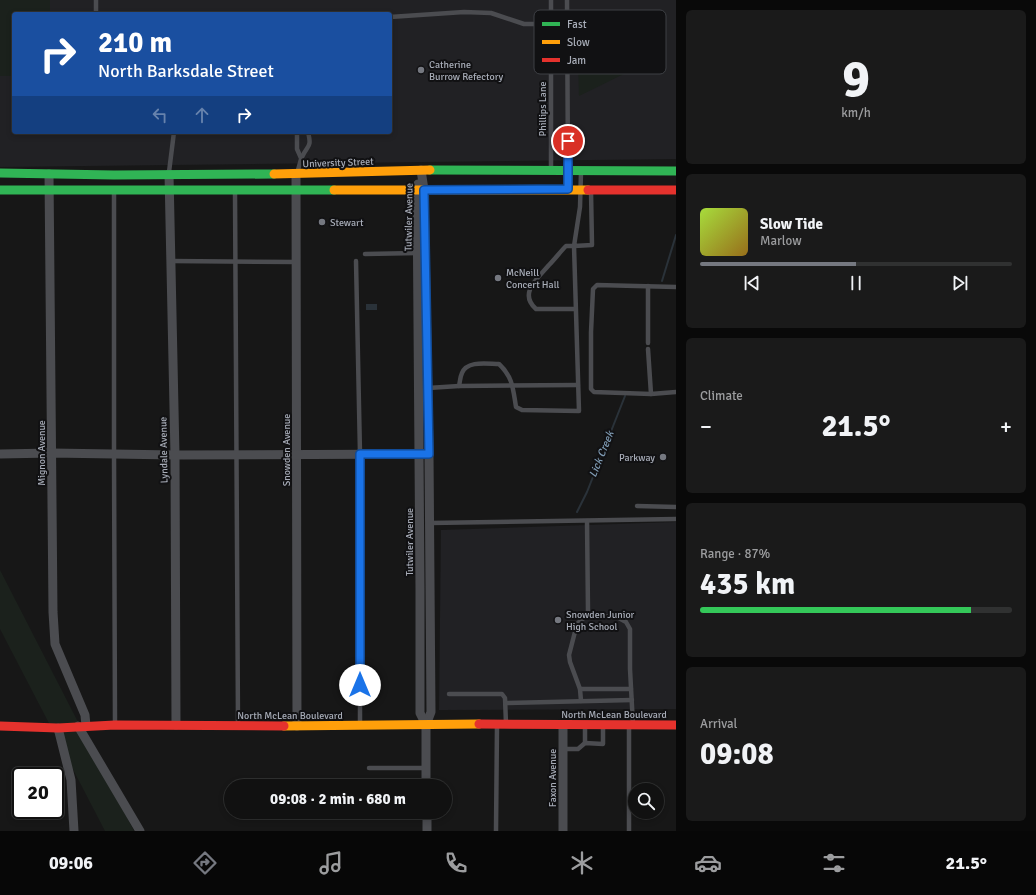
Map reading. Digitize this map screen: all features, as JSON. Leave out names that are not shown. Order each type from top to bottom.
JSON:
[{"type":"main road","name":"University Street","points":[[0,173],[296,174],[421,170],[568,180],[581,171],[676,171]]},
{"type":"main road","name":"University Street","points":[[0,190],[421,190],[551,180],[568,180],[580,189],[676,190]]},
{"type":"main road","name":"North McLean Boulevard","points":[[0,726],[58,728],[115,725],[676,725]]},
{"type":"street","name":"Tutwiler Avenue","points":[[421,170],[423,388],[429,454],[430,523],[431,712],[426,725],[426,779]]},
{"type":"street","name":"Mignon Avenue","points":[[49,174],[52,612],[55,644],[85,716],[82,726],[140,831]]},
{"type":"street","name":"Lyndale Avenue","points":[[169,174],[175,455],[176,725]]},
{"type":"street","name":"Snowden Avenue","points":[[296,174],[297,726]]},
{"type":"street","name":"Tutwiler Avenue","points":[[421,190],[418,253],[422,324]]},
{"type":"street","name":"Tutwiler Avenue","points":[[423,388],[419,454],[420,712],[426,725]]},
{"type":"street","points":[[0,454],[429,454]]},
{"type":"street","points":[[420,588],[430,587]]},
{"type":"street","name":"Faxon Avenue","points":[[562,831],[563,725]]},
{"type":"street","points":[[58,728],[72,780],[74,831]]},
{"type":"street","points":[[427,819],[427,831]]},
{"type":"lane","points":[[96,0],[96,12]]},
{"type":"lane","points":[[392,17],[464,12],[491,13],[524,24],[534,24]]},
{"type":"lane","name":"Phillips Lane","points":[[551,74],[551,180]]},
{"type":"lane","points":[[567,74],[568,180]]},
{"type":"lane","points":[[169,174],[174,134]]},
{"type":"lane","points":[[297,134],[297,149],[301,158]]},
{"type":"lane","points":[[296,174],[301,158],[309,147],[308,134]]},
{"type":"lane","points":[[459,386],[462,372],[466,366],[476,364],[499,364],[508,372],[513,385],[516,407],[522,410],[579,411],[574,246],[580,207],[581,171]]},
{"type":"lane","points":[[575,309],[536,309],[530,304],[528,296],[532,284],[566,246],[592,245],[591,189]]},
{"type":"lane","points":[[235,190],[238,726]]},
{"type":"lane","points":[[114,191],[115,725]]},
{"type":"lane","points":[[365,254],[418,253]]},
{"type":"lane","points":[[171,261],[297,262]]},
{"type":"lane","points":[[356,261],[360,454],[360,726]]},
{"type":"lane","points":[[676,287],[597,285],[593,289],[591,332],[591,389],[594,392],[651,394],[676,392]]},
{"type":"lane","points":[[648,286],[648,343]]},
{"type":"lane","points":[[648,349],[651,394]]},
{"type":"lane","points":[[423,388],[459,386],[578,385]]},
{"type":"lane","points":[[637,506],[676,507]]},
{"type":"lane","points":[[430,523],[676,519]]},
{"type":"lane","points":[[581,701],[580,689],[569,656],[577,624],[587,615],[588,611],[588,521]]},
{"type":"lane","points":[[587,615],[617,617],[626,622],[630,629],[632,700],[629,831]]},
{"type":"lane","points":[[580,689],[631,689]]},
{"type":"lane","points":[[449,694],[496,693],[502,694],[505,698],[506,703],[502,724],[496,831]]},
{"type":"lane","points":[[506,703],[632,700]]},
{"type":"lane","points":[[585,725],[585,743]]},
{"type":"lane","points":[[563,749],[578,749],[585,743],[603,744],[603,725]]},
{"type":"lane","points":[[369,768],[426,768]]},
{"type":"shaded area","points":[[0,0],[676,0],[676,159],[0,167]]},
{"type":"shaded area","points":[[0,0],[50,0],[50,12],[12,12],[12,76],[0,76]]},
{"type":"shaded area","points":[[578,74],[624,74],[579,96]]},
{"type":"shaded area","points":[[366,304],[377,304],[377,310],[366,310]]},
{"type":"shaded area","name":"Snowden Junior High School","points":[[676,522],[676,709],[439,710],[441,530]]},
{"type":"shaded area","points":[[0,570],[134,831],[105,831],[0,629]]},
{"type":"waterway","points":[[662,281],[676,235]]},
{"type":"waterway","name":"Lick Creek","points":[[577,512],[587,492],[625,396]]},
{"type":"traffic: fast","points":[[430,170],[676,171]]},
{"type":"traffic: fast","points":[[0,173],[114,175],[274,174]]},
{"type":"traffic: fast","points":[[0,190],[334,190]]},
{"type":"traffic: slow","points":[[274,174],[430,170]]},
{"type":"traffic: slow","points":[[334,190],[588,190]]},
{"type":"traffic: slow","points":[[284,726],[479,724]]},
{"type":"traffic: jam","points":[[588,190],[676,190]]},
{"type":"traffic: jam","points":[[479,724],[676,725]]},
{"type":"traffic: jam","points":[[0,726],[58,728],[115,725],[284,726]]},
{"type":"place","name":"Catherine Burrow Refectory","points":[[421,70]]},
{"type":"place","name":"Stewart","points":[[322,222]]},
{"type":"place","name":"McNeill Concert Hall","points":[[498,278]]},
{"type":"place","name":"Parkway","points":[[663,457]]},
{"type":"place","name":"Snowden Junior High School","points":[[558,620]]},
{"type":"route","points":[[360,685],[360,454],[429,454],[424,190],[568,189],[568,141]]}]
